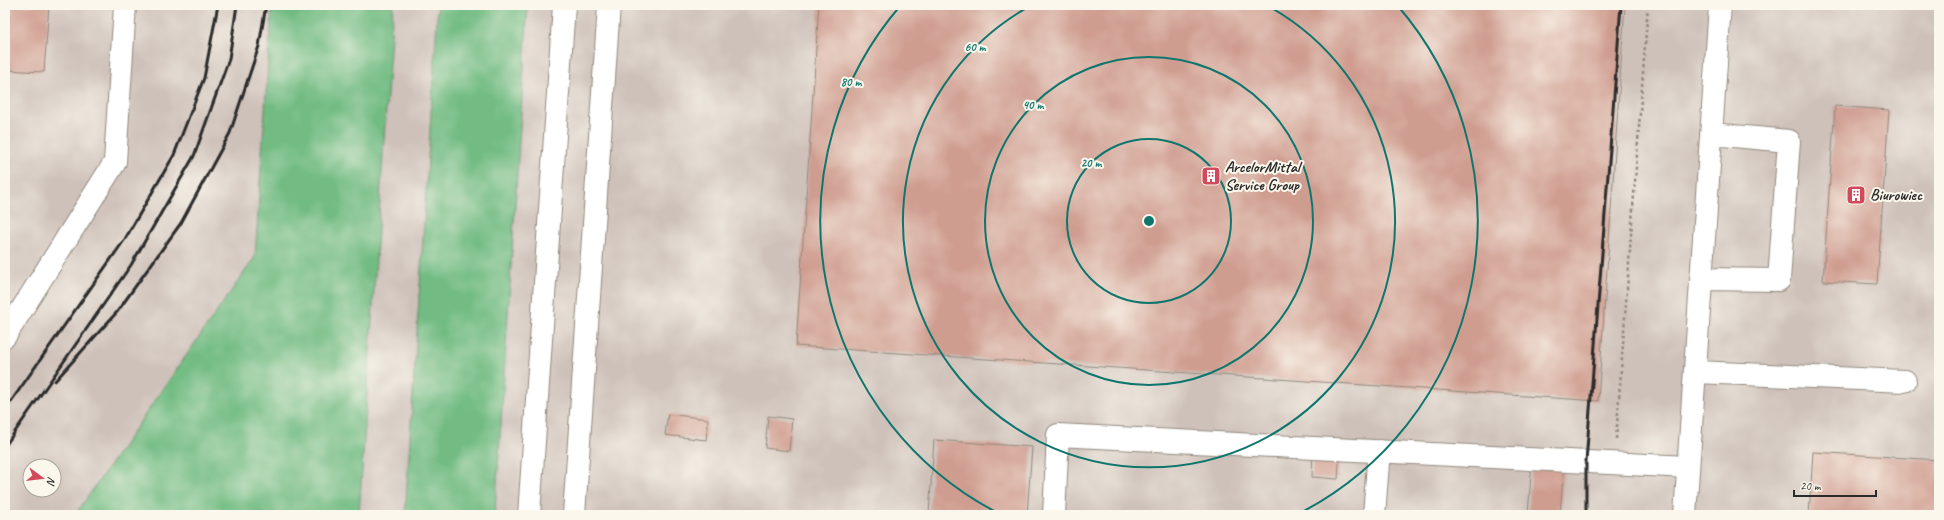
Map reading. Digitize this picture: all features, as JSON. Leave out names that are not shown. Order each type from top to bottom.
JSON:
[{"type":"lane","points":[[5,336],[115,162],[125,5]]},
{"type":"lane","points":[[529,515],[564,5]]},
{"type":"lane","points":[[574,515],[609,5]]},
{"type":"lane","points":[[1685,515],[1720,5]]},
{"type":"lane","points":[[1701,279],[1779,280],[1788,141],[1711,134]]},
{"type":"lane","points":[[1695,372],[1905,381]]},
{"type":"lane","points":[[1054,515],[1058,435],[1688,467]]},
{"type":"lane","points":[[1374,515],[1378,451]]},
{"type":"path","points":[[1614,463],[1648,5]]},
{"type":"shaded area","points":[[5,5],[1939,5],[1939,515],[5,515]]},
{"type":"green space","points":[[272,5],[393,5],[359,515],[75,515],[255,257]]},
{"type":"green space","points":[[438,5],[528,5],[495,515],[405,515]]},
{"type":"building","points":[[10,5],[49,5],[44,72],[5,70]]},
{"type":"building","name":"ArcelorMittal Service Group","points":[[819,5],[1625,5],[1598,401],[796,346]]},
{"type":"building","name":"Biurowiec","points":[[1835,106],[1889,110],[1877,284],[1823,281]]},
{"type":"building","points":[[668,414],[708,419],[706,440],[665,435]]},
{"type":"building","points":[[768,416],[792,419],[789,451],[765,448]]},
{"type":"building","points":[[934,440],[1032,447],[1027,515],[929,515]]},
{"type":"building","points":[[1313,447],[1340,449],[1338,479],[1312,477]]},
{"type":"building","points":[[1813,452],[1939,460],[1939,515],[1809,515]]},
{"type":"building","points":[[1532,461],[1564,463],[1560,515],[1528,515]]},
{"type":"railway","points":[[5,410],[125,239],[174,155],[204,78],[218,5]]},
{"type":"railway","points":[[5,446],[131,265],[194,156],[229,59],[237,5]]},
{"type":"railway","points":[[55,381],[117,312],[181,223],[230,133],[259,46],[266,5]]},
{"type":"railway","points":[[1586,515],[1586,462],[1621,5]]},
{"type":"place","name":"ArcelorMittal Service Group","points":[[1211,176]]},
{"type":"place","name":"Biurowiec","points":[[1856,195]]}]
